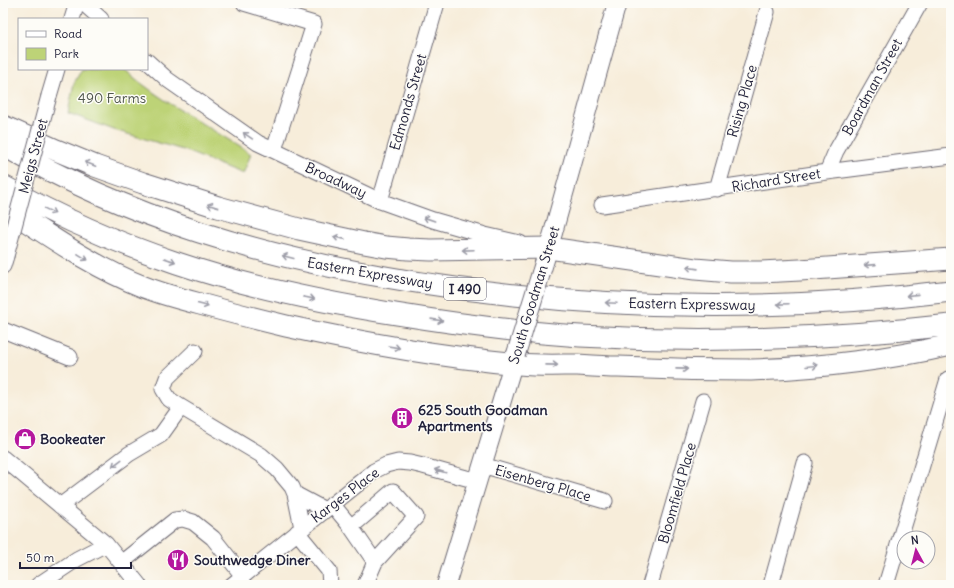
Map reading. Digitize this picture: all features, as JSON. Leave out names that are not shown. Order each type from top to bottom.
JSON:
[{"type":"highway","points":[[3,126],[68,156],[143,183],[218,207],[310,232],[364,243],[408,249],[445,250],[549,248],[695,269],[731,272],[761,272],[951,259]]},
{"type":"highway","name":"Eastern Expressway","points":[[3,145],[39,166],[70,181],[132,208],[182,227],[298,260],[425,284],[540,298],[701,306],[837,302],[917,295],[951,290]]},
{"type":"highway","points":[[3,186],[35,203],[104,235],[180,264],[230,279],[297,295],[438,321],[552,334],[688,340],[795,338],[877,333],[951,325]]},
{"type":"highway","points":[[3,206],[94,263],[137,284],[167,295],[248,317],[402,349],[515,359],[529,365],[578,365],[716,370],[820,366],[868,360],[951,345]]},
{"type":"main road","name":"South Goodman Street","points":[[446,585],[549,248],[617,3]]},
{"type":"street","points":[[72,18],[77,3]]},
{"type":"street","points":[[83,3],[100,18]]},
{"type":"street","points":[[244,3],[314,24],[274,150]]},
{"type":"street","name":"Edmonds Street","points":[[380,201],[436,3]]},
{"type":"street","name":"Boardman Street","points":[[827,172],[836,152],[920,3]]},
{"type":"street","name":"Rising Place","points":[[717,189],[767,12]]},
{"type":"street","name":"Broadway","points":[[148,62],[168,80],[258,143],[380,201],[459,228],[549,248]]},
{"type":"street","name":"Meigs Street","points":[[5,261],[57,70]]},
{"type":"street","name":"Richard Street","points":[[602,205],[827,172],[951,156]]},
{"type":"street","points":[[3,330],[70,357]]},
{"type":"street","points":[[195,351],[167,378],[163,389],[169,399],[261,455],[277,469],[296,494],[300,530],[329,571],[330,585]]},
{"type":"street","points":[[886,585],[948,379]]},
{"type":"street","name":"Bloomfield Place","points":[[650,585],[704,401]]},
{"type":"street","points":[[60,506],[129,454],[161,435],[181,407]]},
{"type":"street","points":[[3,458],[106,544],[139,585]]},
{"type":"street","name":"Karges Place","points":[[232,585],[374,471],[386,465],[398,462],[410,463],[480,473]]},
{"type":"street","points":[[771,585],[805,463]]},
{"type":"street","name":"Eisenberg Place","points":[[480,473],[605,501]]},
{"type":"street","points":[[351,527],[393,491],[416,517],[375,562],[365,585]]},
{"type":"street","points":[[296,494],[328,507],[351,527],[375,562]]},
{"type":"street","points":[[121,563],[175,520],[183,519],[194,522],[213,538],[244,576]]},
{"type":"street","points":[[38,585],[77,559],[106,544]]},
{"type":"green space","name":"490 Farms","points":[[81,70],[125,70],[154,93],[251,154],[243,174],[183,150],[114,130],[68,113],[74,83]]},
{"type":"place","name":"625 South Goodman Apartments","points":[[402,418]]},
{"type":"place","name":"Bookeater","points":[[25,439]]},
{"type":"place","name":"Southwedge Diner","points":[[178,560]]}]
